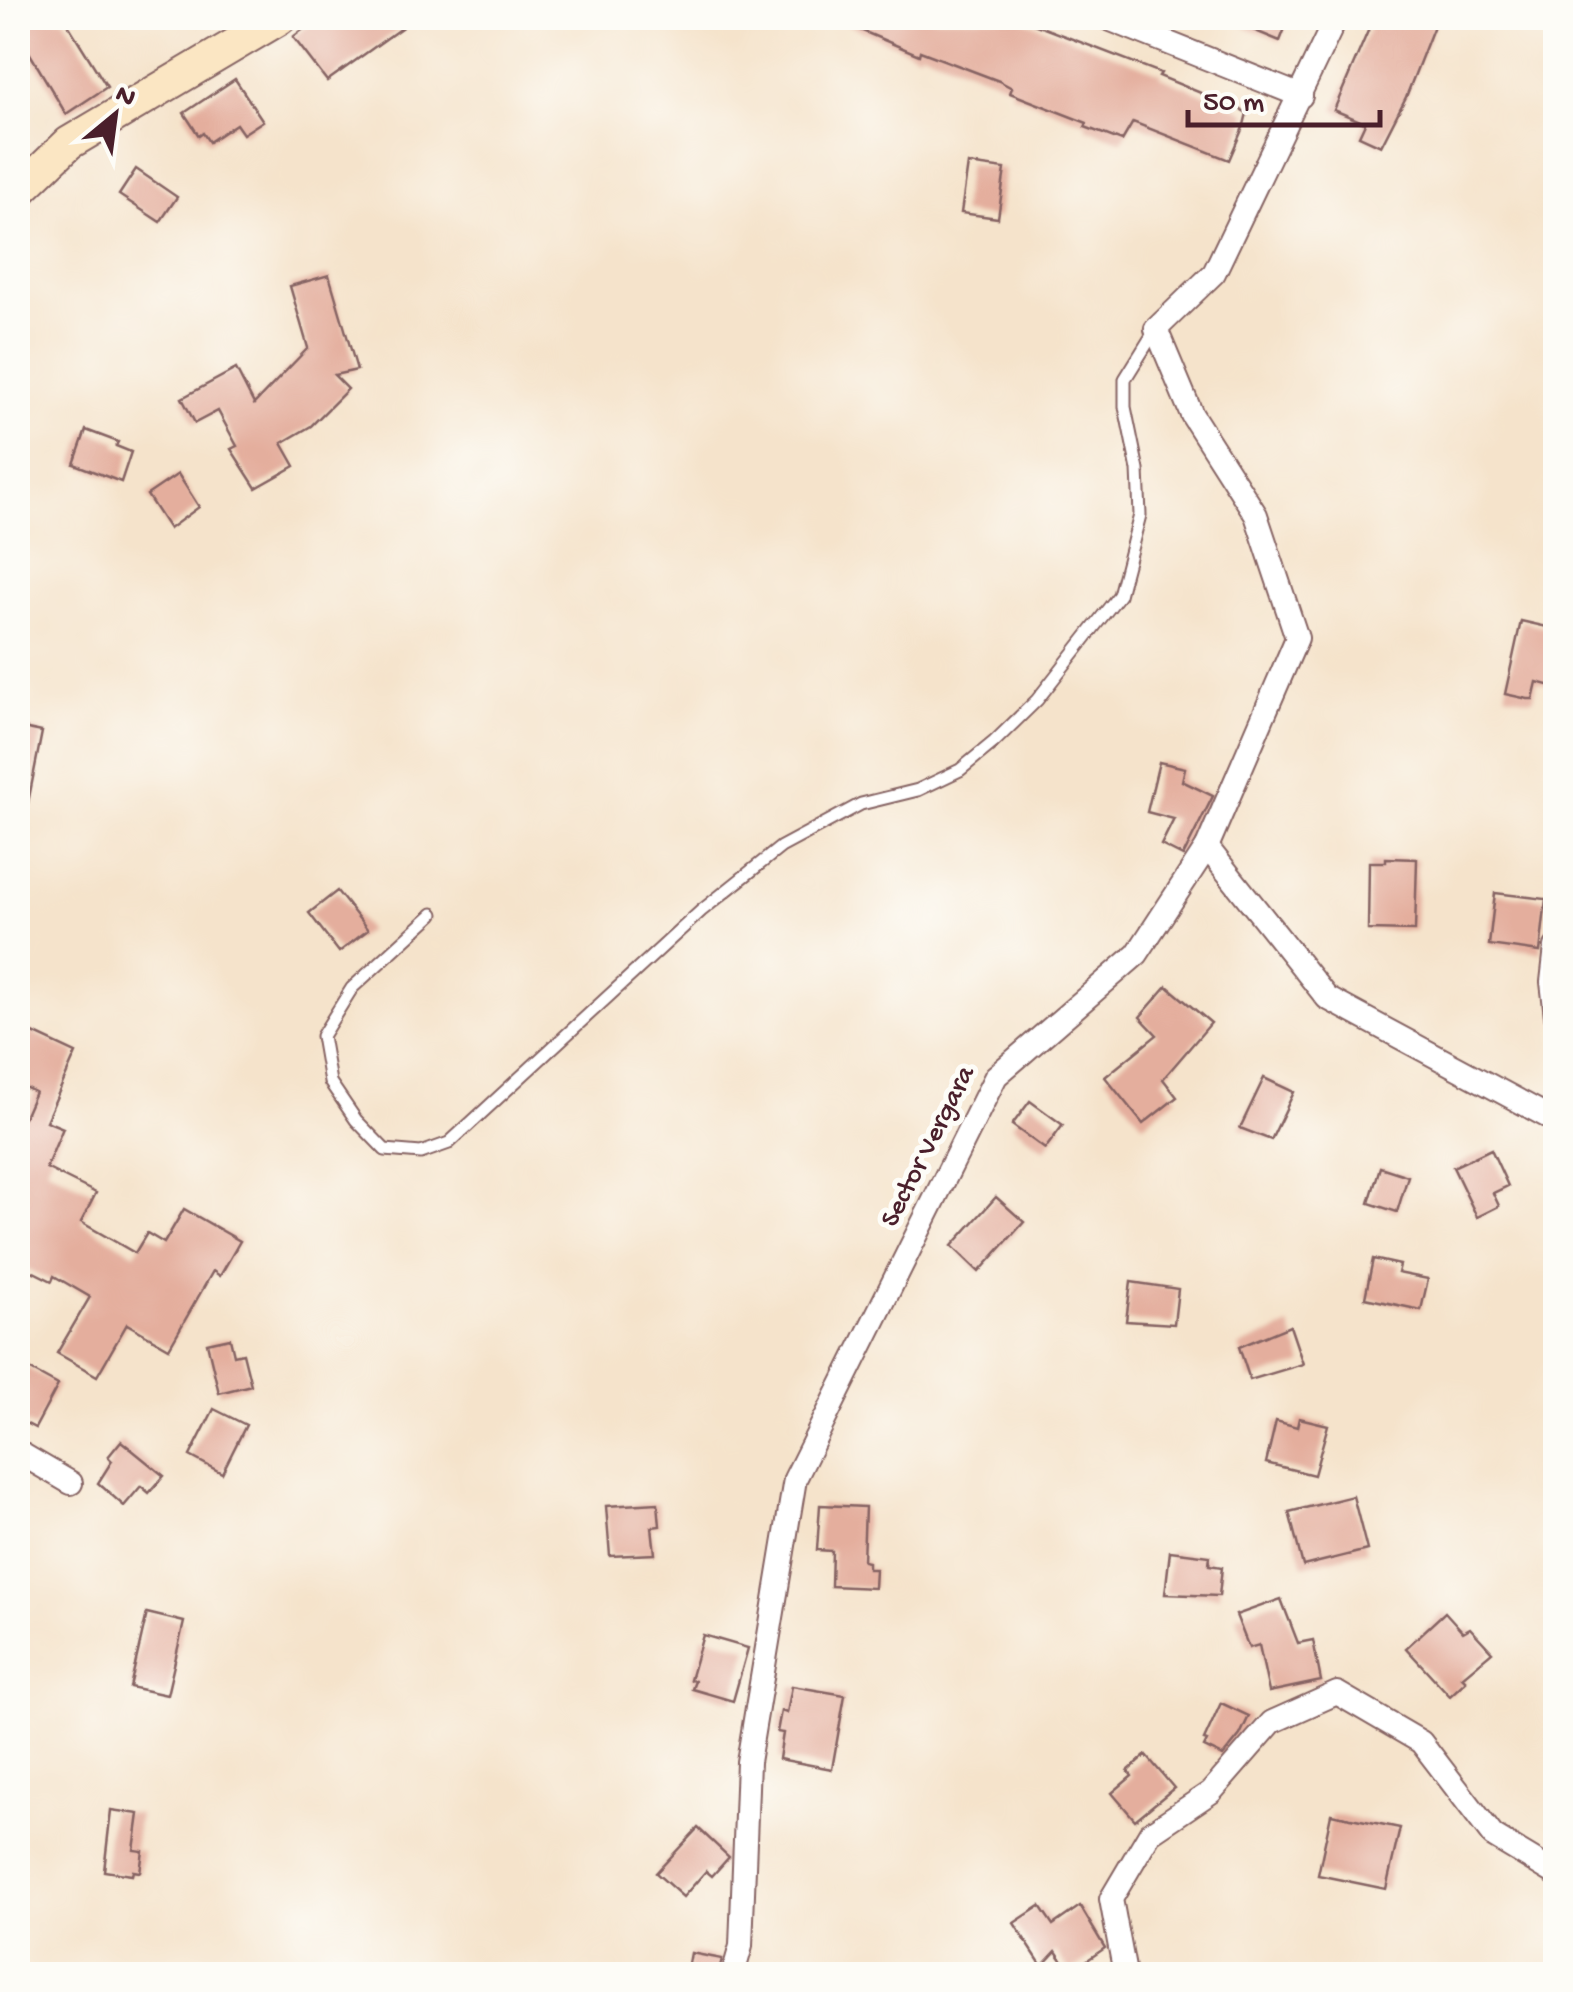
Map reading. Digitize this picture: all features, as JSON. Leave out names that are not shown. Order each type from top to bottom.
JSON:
[{"type":"street","points":[[18,192],[69,142],[280,18]]},
{"type":"street","points":[[1106,18],[1301,96]]},
{"type":"street","points":[[1156,329],[1214,272],[1336,18]]},
{"type":"street","name":"Sector Vergara","points":[[733,1974],[741,1946],[748,1762],[795,1480],[996,1076],[1137,954],[1206,846],[1297,638],[1256,516],[1192,416],[1156,329]]},
{"type":"street","points":[[1206,846],[1326,998],[1556,1121]]},
{"type":"street","points":[[1556,948],[1552,982],[1556,1016]]},
{"type":"street","points":[[18,1452],[72,1483]]},
{"type":"street","points":[[1125,1974],[1111,1899],[1150,1833],[1211,1792],[1272,1722],[1337,1692],[1421,1742],[1493,1836],[1556,1874]]},
{"type":"lane","points":[[433,914],[352,988],[322,1036],[330,1082],[356,1120],[386,1150],[421,1152],[449,1144],[701,911],[781,848],[861,804],[918,790],[960,770],[1037,700],[1119,595],[1140,515],[1138,470],[1124,408],[1125,379],[1156,329]]},
{"type":"building","points":[[18,18],[64,18],[107,87],[66,114],[26,47],[18,57]]},
{"type":"building","points":[[318,18],[415,18],[327,81],[293,37]]},
{"type":"building","points":[[832,18],[1018,18],[1161,73],[1159,76],[1247,113],[1229,160],[1133,122],[1122,141],[1010,93],[1012,88],[999,81],[920,51],[919,55]]},
{"type":"building","points":[[1224,18],[1289,18],[1280,41]]},
{"type":"building","points":[[1378,18],[1437,18],[1406,97],[1381,146],[1359,136],[1365,123],[1334,110],[1371,24]]},
{"type":"building","points":[[235,79],[263,121],[243,134],[236,124],[209,142],[203,133],[199,136],[184,113]]},
{"type":"building","points":[[968,164],[1005,169],[998,218],[961,213]]},
{"type":"building","points":[[136,169],[177,197],[160,222],[119,195]]},
{"type":"building","points":[[329,275],[357,370],[334,375],[348,389],[311,426],[282,443],[295,466],[256,488],[231,449],[237,446],[218,411],[195,423],[182,398],[236,369],[254,404],[308,348],[290,286]]},
{"type":"building","points":[[86,430],[118,442],[116,446],[131,452],[121,482],[74,464]]},
{"type":"building","points":[[178,474],[199,507],[169,529],[147,495]]},
{"type":"building","points":[[1521,621],[1556,629],[1556,687],[1537,682],[1533,699],[1505,694]]},
{"type":"building","points":[[18,727],[42,732],[27,808],[18,807]]},
{"type":"building","points":[[1159,762],[1185,768],[1182,781],[1213,796],[1183,856],[1161,845],[1174,819],[1147,812]]},
{"type":"building","points":[[1386,858],[1417,859],[1415,931],[1368,930],[1369,862],[1386,862]]},
{"type":"building","points":[[337,891],[368,930],[339,952],[309,913]]},
{"type":"building","points":[[1495,893],[1546,899],[1540,952],[1489,945]]},
{"type":"building","points":[[1167,986],[1211,1023],[1163,1079],[1177,1097],[1143,1124],[1105,1077],[1157,1035],[1140,1017]]},
{"type":"building","points":[[18,1026],[76,1053],[46,1121],[63,1128],[46,1168],[96,1193],[81,1222],[135,1253],[147,1233],[164,1243],[184,1209],[240,1241],[220,1276],[213,1271],[169,1348],[127,1324],[97,1376],[57,1353],[90,1297],[54,1276],[52,1281],[18,1264],[18,1131],[35,1092],[18,1084]]},
{"type":"building","points":[[1264,1078],[1294,1092],[1271,1140],[1240,1128]]},
{"type":"building","points":[[1030,1101],[1063,1125],[1045,1149],[1012,1125]]},
{"type":"building","points":[[1491,1149],[1508,1186],[1493,1193],[1499,1206],[1477,1217],[1453,1167]]},
{"type":"building","points":[[1380,1167],[1408,1176],[1397,1212],[1369,1203]]},
{"type":"building","points":[[996,1197],[1024,1222],[979,1272],[952,1246]]},
{"type":"building","points":[[1373,1259],[1400,1265],[1398,1273],[1428,1279],[1421,1310],[1365,1298]]},
{"type":"building","points":[[1131,1282],[1178,1289],[1174,1324],[1126,1321]]},
{"type":"building","points":[[1290,1326],[1303,1364],[1250,1380],[1239,1347]]},
{"type":"building","points":[[230,1338],[234,1355],[243,1353],[251,1385],[219,1393],[207,1343]]},
{"type":"building","points":[[18,1363],[58,1385],[35,1428],[18,1419]]},
{"type":"building","points":[[214,1409],[246,1425],[222,1473],[190,1456]]},
{"type":"building","points":[[1299,1418],[1328,1425],[1314,1475],[1266,1463],[1276,1421],[1297,1427]]},
{"type":"building","points":[[121,1441],[164,1476],[149,1493],[141,1486],[124,1506],[98,1483],[112,1461],[108,1457]]},
{"type":"building","points":[[1353,1496],[1367,1550],[1303,1566],[1289,1512]]},
{"type":"building","points":[[658,1503],[660,1526],[652,1527],[655,1554],[610,1556],[606,1506]]},
{"type":"building","points":[[820,1505],[865,1507],[863,1561],[868,1562],[868,1569],[875,1569],[874,1588],[831,1586],[832,1551],[817,1550]]},
{"type":"building","points":[[1170,1551],[1210,1556],[1209,1565],[1222,1567],[1219,1596],[1165,1594]]},
{"type":"building","points":[[1281,1599],[1298,1643],[1313,1640],[1321,1681],[1269,1692],[1259,1645],[1249,1648],[1236,1615]]},
{"type":"building","points":[[1445,1612],[1463,1632],[1470,1628],[1492,1652],[1462,1677],[1466,1681],[1450,1696],[1406,1648]]},
{"type":"building","points":[[147,1613],[184,1622],[167,1695],[130,1687]]},
{"type":"building","points":[[703,1635],[748,1648],[733,1701],[692,1689],[695,1681],[690,1680]]},
{"type":"building","points":[[792,1686],[845,1695],[832,1769],[779,1759],[783,1733],[777,1732],[781,1711],[787,1713]]},
{"type":"building","points":[[1221,1703],[1249,1716],[1223,1756],[1204,1747]]},
{"type":"building","points":[[1146,1755],[1174,1788],[1135,1820],[1112,1793],[1132,1776],[1128,1771]]},
{"type":"building","points":[[111,1810],[139,1814],[134,1850],[143,1851],[140,1872],[133,1871],[132,1875],[104,1871]]},
{"type":"building","points":[[1331,1814],[1400,1828],[1386,1889],[1318,1875]]},
{"type":"building","points":[[698,1828],[729,1857],[712,1876],[706,1871],[683,1897],[656,1873]]},
{"type":"building","points":[[1040,1906],[1053,1925],[1080,1906],[1105,1948],[1070,1972],[1056,1951],[1042,1966],[1014,1923]]},
{"type":"building","points":[[691,1953],[722,1959],[718,1974],[687,1974]]}]
